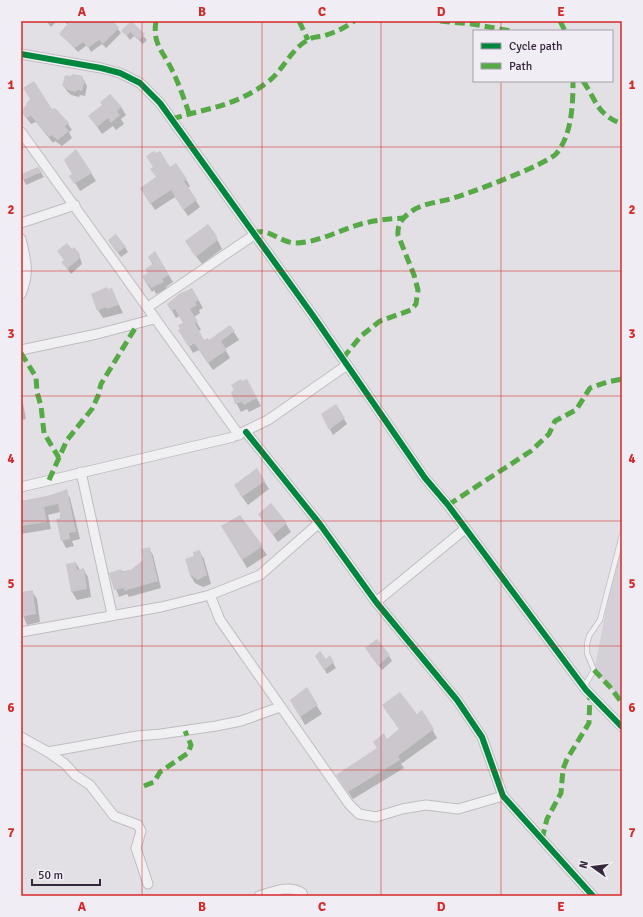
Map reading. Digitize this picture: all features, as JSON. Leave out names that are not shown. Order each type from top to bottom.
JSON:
[{"type":"street","points":[[21,54],[101,68],[120,73],[140,83],[160,103],[347,365],[425,478],[448,505],[584,687],[622,727]]},
{"type":"street","points":[[21,132],[148,307],[154,319],[242,433],[319,523],[376,602],[457,700],[482,737],[503,796],[593,896]]},
{"type":"street","points":[[21,223],[74,205]]},
{"type":"street","points":[[148,307],[254,235]]},
{"type":"street","points":[[21,239],[28,271],[21,294]]},
{"type":"street","points":[[22,349],[124,328],[154,319]]},
{"type":"street","points":[[21,487],[242,433],[268,420],[347,365]]},
{"type":"street","points":[[81,472],[112,614]]},
{"type":"street","points":[[21,632],[112,614],[161,607],[210,595],[260,575],[319,523]]},
{"type":"street","points":[[376,602],[465,529]]},
{"type":"street","points":[[210,595],[220,620],[320,760],[349,804],[360,814],[376,816],[396,810],[426,805],[458,809],[503,796]]},
{"type":"street","points":[[48,752],[137,736],[216,726],[241,721],[280,706]]},
{"type":"street","points":[[21,737],[48,752],[90,785],[114,816],[138,825],[141,831],[136,848],[148,884]]},
{"type":"street","points":[[259,896],[281,890],[295,889],[302,893],[303,896]]},
{"type":"lane","points":[[584,687],[594,670],[587,653],[589,636],[600,620],[622,535]]},
{"type":"shaded area","points":[[622,530],[622,699],[594,670]]},
{"type":"building","points":[[70,21],[113,21],[119,28],[103,44],[99,40],[88,48],[83,42],[75,48],[59,34]]},
{"type":"building","points":[[131,21],[145,34],[139,40],[130,32],[127,36],[121,31]]},
{"type":"building","points":[[72,74],[83,76],[82,79],[85,80],[82,91],[77,90],[76,92],[67,90],[67,88],[62,86],[65,75],[71,76]]},
{"type":"building","points":[[34,81],[52,109],[55,108],[69,123],[65,126],[69,131],[58,140],[51,135],[49,137],[31,116],[26,118],[21,112],[30,99],[23,88]]},
{"type":"building","points":[[110,94],[122,107],[117,111],[120,115],[111,123],[108,118],[97,127],[88,116],[102,105],[100,102]]},
{"type":"building","points":[[76,149],[92,173],[74,184],[69,176],[72,174],[64,160]]},
{"type":"building","points":[[154,151],[156,153],[160,151],[170,167],[176,163],[187,179],[184,181],[197,200],[183,210],[171,190],[150,204],[140,188],[156,177],[150,169],[153,167],[146,156]]},
{"type":"building","points":[[38,167],[42,172],[21,181],[21,174]]},
{"type":"building","points":[[208,224],[217,236],[216,237],[218,240],[196,257],[185,241]]},
{"type":"building","points":[[116,234],[126,247],[117,253],[108,240]]},
{"type":"building","points":[[67,243],[72,249],[74,247],[80,254],[78,255],[80,258],[67,269],[61,262],[64,260],[57,251]]},
{"type":"building","points":[[155,251],[169,275],[162,279],[164,282],[151,288],[149,284],[147,285],[142,276],[148,273],[145,269],[153,264],[148,257]]},
{"type":"building","points":[[107,287],[108,289],[112,288],[119,305],[107,309],[106,307],[97,311],[91,294]]},
{"type":"building","points":[[192,288],[199,300],[195,302],[197,305],[190,309],[198,322],[195,323],[204,340],[208,338],[209,340],[230,325],[235,331],[221,341],[227,350],[208,363],[194,343],[188,346],[178,330],[180,329],[178,325],[183,323],[175,309],[171,311],[167,304],[179,294]]},
{"type":"building","points":[[241,379],[242,381],[247,379],[257,398],[244,405],[242,402],[235,404],[231,392],[234,390],[231,385]]},
{"type":"building","points":[[336,404],[345,418],[329,430],[321,414]]},
{"type":"building","points":[[257,468],[265,481],[242,497],[234,485]]},
{"type":"building","points":[[67,489],[76,532],[69,533],[70,539],[61,541],[56,519],[61,518],[58,504],[44,507],[47,522],[21,526],[21,501],[51,495]]},
{"type":"building","points":[[271,503],[287,523],[273,535],[258,514]]},
{"type":"building","points":[[240,515],[263,546],[242,560],[221,526]]},
{"type":"building","points":[[150,547],[158,581],[124,591],[124,588],[114,590],[109,573],[121,569],[122,572],[131,570],[143,560],[142,549]]},
{"type":"building","points":[[200,550],[207,575],[198,580],[190,575],[185,559],[194,556],[193,552]]},
{"type":"building","points":[[76,562],[77,570],[84,568],[87,589],[71,592],[66,564]]},
{"type":"building","points":[[33,590],[36,614],[21,617],[21,592]]},
{"type":"building","points":[[377,639],[390,655],[378,666],[365,648]]},
{"type":"building","points":[[320,651],[326,659],[330,655],[334,662],[324,670],[315,656]]},
{"type":"building","points":[[307,687],[318,705],[300,717],[290,700]]},
{"type":"building","points":[[400,692],[417,714],[422,710],[434,729],[398,756],[400,760],[348,792],[336,775],[377,748],[373,742],[384,733],[387,739],[399,729],[382,705]]},
{"type":"marked path","points":[[156,21],[155,29],[157,42],[175,75],[189,113]]},
{"type":"marked path","points":[[299,21],[308,40]]},
{"type":"marked path","points":[[172,119],[222,105],[257,90],[274,77],[300,45],[312,38],[335,32],[354,21]]},
{"type":"marked path","points":[[440,21],[472,24],[505,30]]},
{"type":"marked path","points":[[560,21],[564,30]]},
{"type":"marked path","points":[[343,358],[361,336],[380,321],[411,310],[416,304],[418,290],[414,275],[398,235],[398,227],[403,218],[420,207],[450,199],[489,185],[522,172],[556,154],[568,129],[572,109],[573,82]]},
{"type":"marked path","points":[[584,82],[602,111],[613,120],[622,124]]},
{"type":"marked path","points":[[253,233],[264,232],[285,241],[297,243],[321,238],[353,226],[382,220],[404,218]]},
{"type":"marked path","points":[[49,480],[67,440],[92,409],[98,396],[101,384],[137,325]]},
{"type":"marked path","points":[[21,353],[36,377],[44,433],[59,458]]},
{"type":"marked path","points":[[448,505],[531,451],[549,434],[555,421],[576,410],[590,388],[622,379]]},
{"type":"marked path","points":[[594,670],[610,687],[622,703]]},
{"type":"marked path","points":[[542,839],[547,819],[561,793],[563,769],[567,759],[589,723],[590,694]]},
{"type":"marked path","points":[[144,786],[154,782],[160,772],[188,753],[191,745],[185,731]]},
{"type":"cycle path","points":[[21,54],[101,68],[120,73],[140,83],[160,103],[314,317],[425,478],[448,505],[586,690],[622,727]]},
{"type":"cycle path","points":[[246,432],[319,523],[376,602],[457,700],[482,737],[503,796],[593,896]]}]
